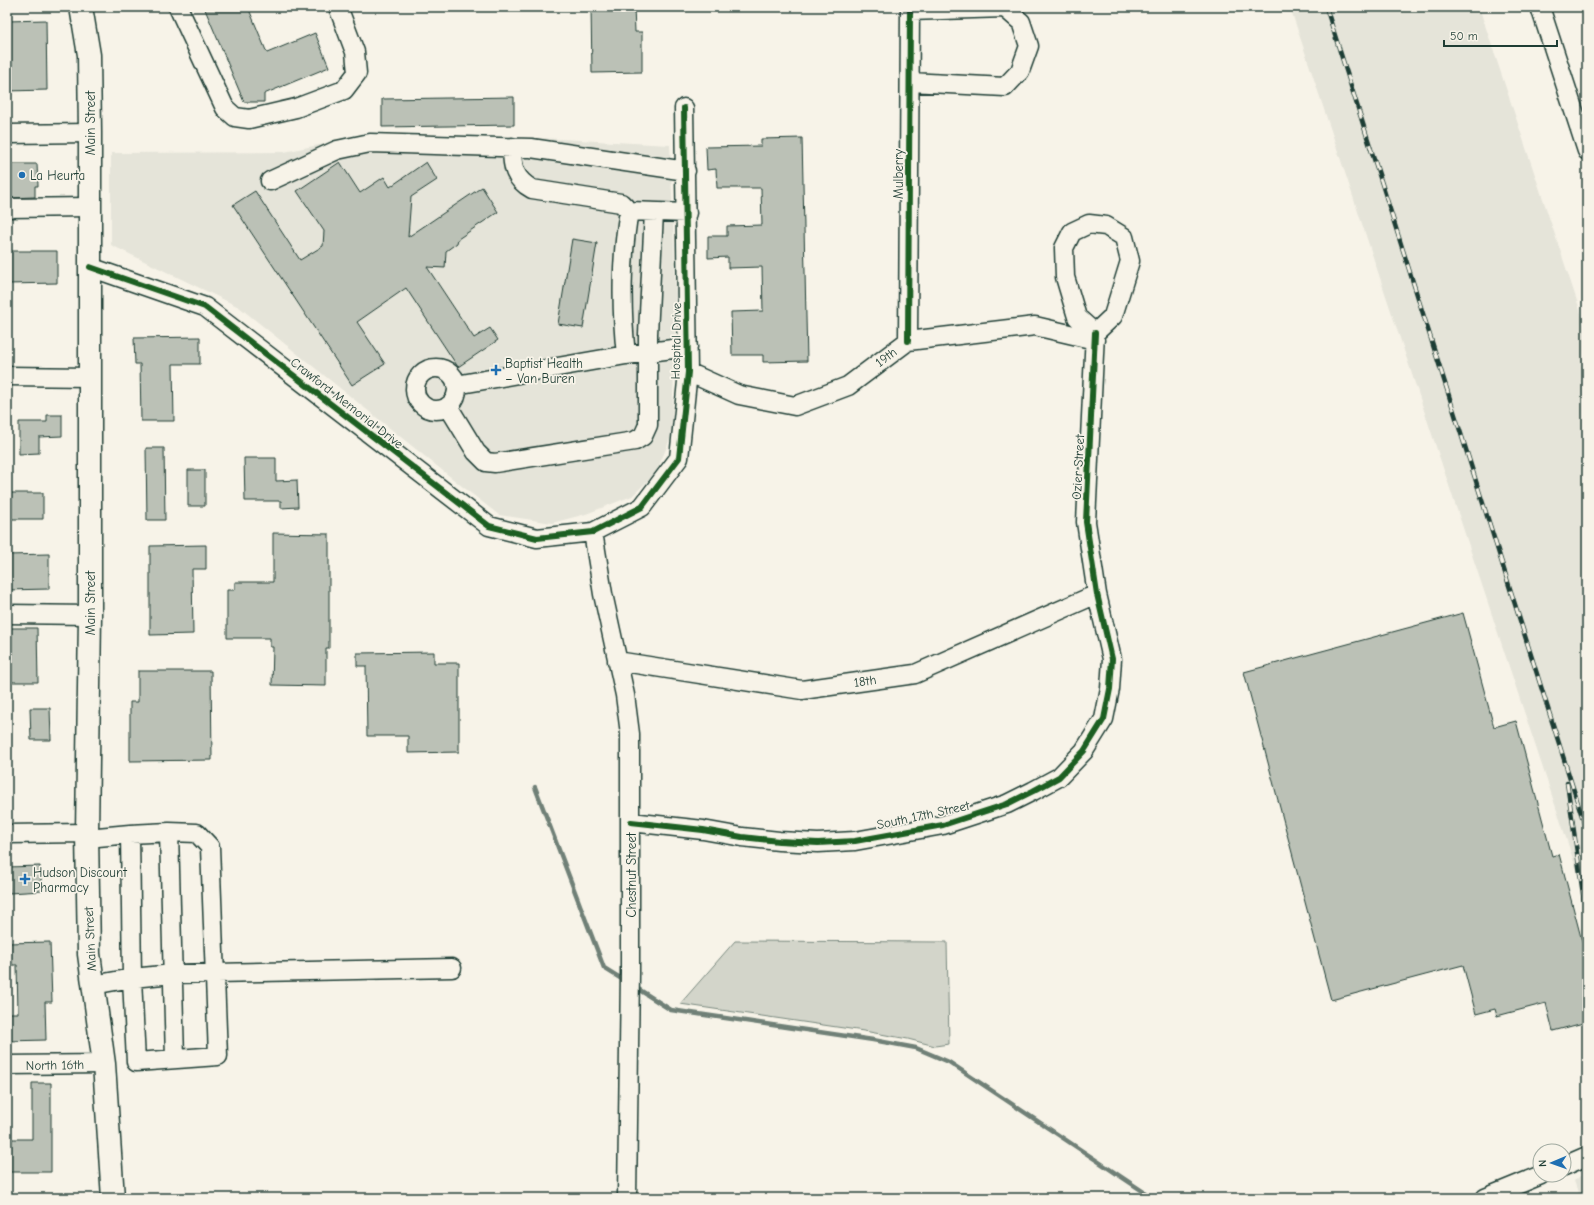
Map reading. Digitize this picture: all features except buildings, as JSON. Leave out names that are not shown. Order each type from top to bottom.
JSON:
[{"type":"main road","name":"Main Street","points":[[81,7],[89,55],[90,133],[90,615],[87,835],[89,954],[104,1064],[113,1198]]},
{"type":"street","points":[[178,7],[225,108],[235,117],[249,119],[296,108],[344,90],[357,73],[355,52],[338,7]]},
{"type":"street","points":[[1540,7],[1587,151]]},
{"type":"street","points":[[910,9],[1005,8],[1021,22],[1029,46],[1020,71],[1005,87],[910,82]]},
{"type":"street","name":"Mulberry","points":[[908,341],[910,9]]},
{"type":"street","name":"Hospital Drive","points":[[593,532],[642,507],[679,458],[688,372],[687,212],[684,108]]},
{"type":"street","points":[[7,134],[90,133]]},
{"type":"street","points":[[270,181],[337,150],[370,144],[531,148],[686,172]]},
{"type":"street","points":[[512,147],[512,164],[514,172],[524,185],[532,189],[620,203],[629,211],[687,212]]},
{"type":"street","points":[[7,208],[90,207]]},
{"type":"street","points":[[626,355],[623,332],[624,240],[629,211]]},
{"type":"street","points":[[448,406],[476,452],[486,462],[495,463],[635,441],[643,436],[648,426],[648,352],[654,212]]},
{"type":"street","points":[[1089,224],[1106,226],[1124,237],[1130,261],[1113,316],[1095,337],[1077,317],[1065,277],[1064,263],[1064,248],[1072,232],[1089,224]]},
{"type":"street","name":"Crawford Memorial Drive","points":[[90,267],[205,307],[489,526],[537,538],[593,532]]},
{"type":"street","name":"19th","points":[[688,372],[739,395],[795,406],[848,386],[908,341],[1035,326],[1095,337]]},
{"type":"street","name":"Ozier Street","points":[[1095,337],[1086,522],[1097,594]]},
{"type":"street","points":[[456,385],[626,355],[688,347]]},
{"type":"street","points":[[435,369],[448,373],[453,378],[456,385],[455,397],[448,406],[442,409],[428,409],[422,405],[418,399],[415,386],[422,374],[435,369]]},
{"type":"street","points":[[7,376],[90,377]]},
{"type":"street","name":"Chestnut Street","points":[[593,532],[603,594],[625,695],[630,734],[630,995],[627,1198]]},
{"type":"street","name":"18th","points":[[617,661],[802,690],[915,674],[1097,594]]},
{"type":"street","name":"South 17th Street","points":[[631,822],[703,830],[742,837],[779,841],[818,843],[855,841],[943,825],[1007,804],[1033,792],[1059,777],[1084,751],[1104,718],[1110,689],[1112,659],[1097,594]]},
{"type":"street","points":[[7,614],[90,615]]},
{"type":"street","points":[[7,834],[87,835],[169,832],[198,833],[210,847],[218,1056],[136,1062],[132,978],[130,834]]},
{"type":"street","points":[[169,832],[175,1059]]},
{"type":"street","points":[[93,985],[132,978],[173,974],[452,968]]},
{"type":"street","name":"North 16th","points":[[7,1065],[104,1064]]},
{"type":"street","points":[[1572,1163],[1587,1156]]},
{"type":"street","points":[[1485,1198],[1532,1179]]},
{"type":"shaded area","points":[[1290,7],[1479,7],[1587,331],[1587,901]]},
{"type":"shaded area","name":"Baptist Health – Van Buren","points":[[363,136],[541,138],[670,145],[676,295],[672,434],[656,473],[632,496],[586,514],[552,523],[499,515],[239,307],[111,245],[111,153],[284,152]]},
{"type":"shaded area","points":[[735,941],[947,942],[949,1044],[935,1046],[908,1039],[864,1031],[680,1004]]},
{"type":"shaded area","points":[[1587,1172],[1587,1198],[1580,1198],[1574,1181]]},
{"type":"waterway","points":[[535,787],[604,968],[625,981]]},
{"type":"waterway","points":[[635,987],[671,1010],[873,1040],[916,1048],[949,1062],[1153,1198]]},
{"type":"railway","points":[[1326,7],[1587,832]]},
{"type":"railway","points":[[1567,783],[1587,922]]},
{"type":"cycle path","points":[[908,341],[910,7]]},
{"type":"cycle path","points":[[90,267],[205,307],[489,526],[537,538],[593,532],[642,507],[679,458],[688,372],[684,108]]},
{"type":"cycle path","points":[[631,822],[703,830],[742,837],[779,841],[818,843],[855,841],[943,825],[1007,804],[1059,777],[1084,751],[1104,719],[1110,689],[1112,659],[1097,594],[1086,522],[1095,333]]},
{"type":"place","name":"La Heurta","points":[[22,175]]},
{"type":"place","name":"Baptist Health – Van Buren","points":[[496,370]]},
{"type":"place","name":"Hudson Discount Pharmacy","points":[[25,879]]}]
